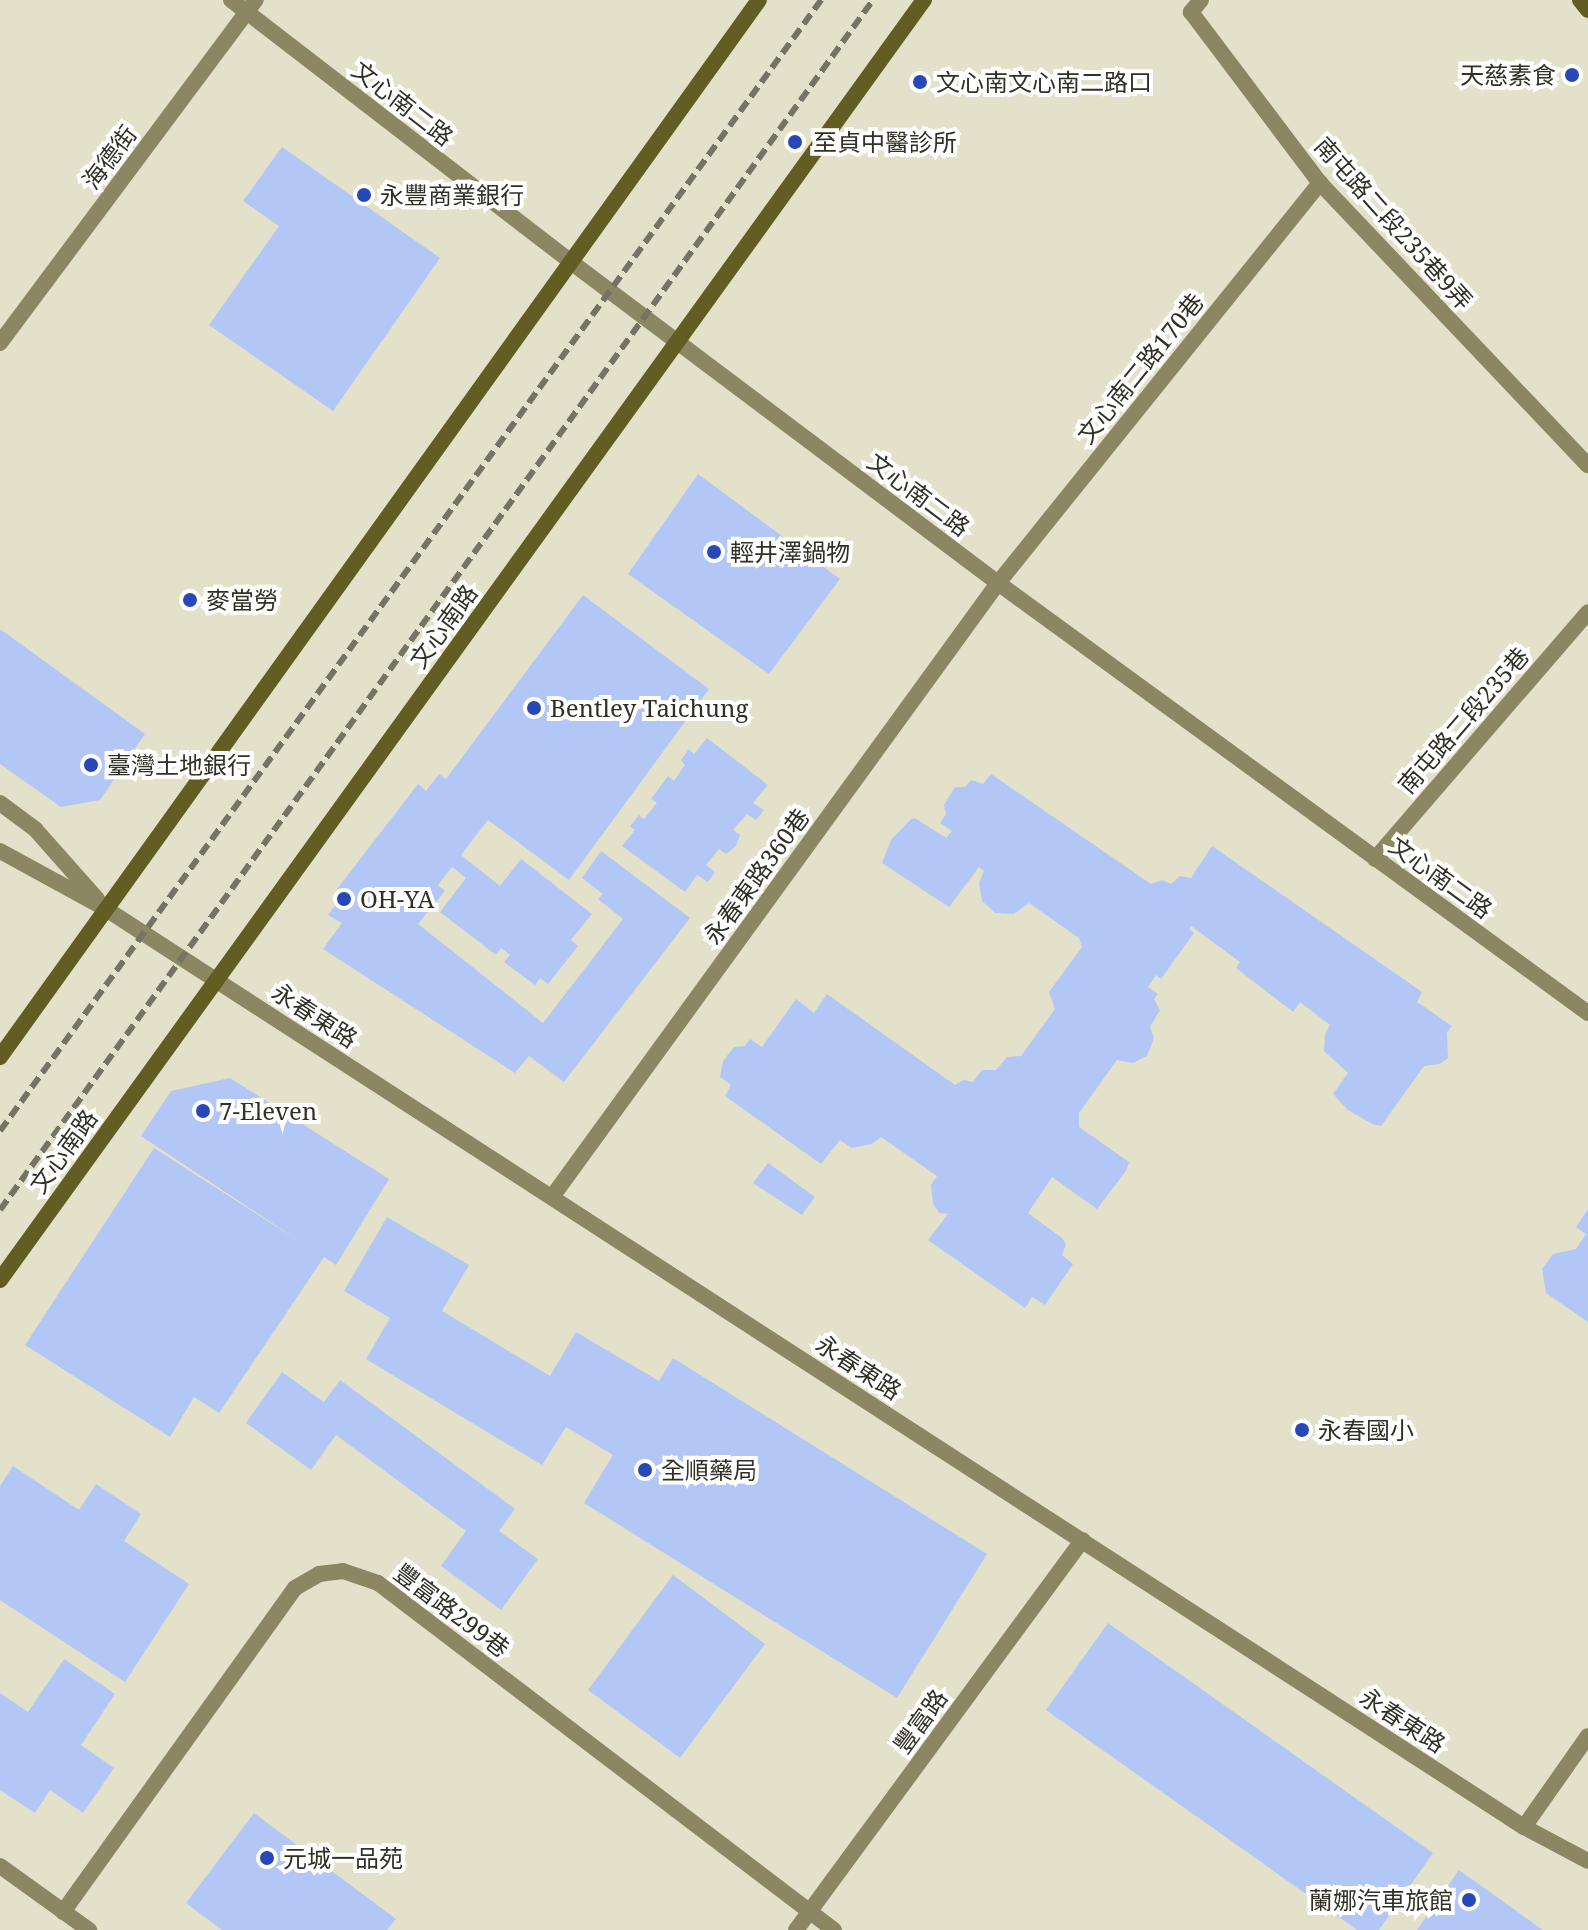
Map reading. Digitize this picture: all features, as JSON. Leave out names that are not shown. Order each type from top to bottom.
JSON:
[{"type":"main road","points":[[0,1057],[759,0]]},
{"type":"main road","name":"文心南路","points":[[0,1280],[924,0]]},
{"type":"main road","points":[[1580,0],[1588,10]]},
{"type":"street","name":"文心南二路","points":[[231,0],[252,6],[571,262],[998,583],[1588,1013]]},
{"type":"street","name":"南屯路二段235巷9弄","points":[[1201,0],[1191,12],[1320,183],[1588,465]]},
{"type":"street","name":"海德街","points":[[0,343],[252,6]]},
{"type":"street","name":"文心南二路170巷","points":[[998,583],[1320,183]]},
{"type":"street","points":[[0,313],[14,324]]},
{"type":"street","name":"永春東路360巷","points":[[552,1197],[998,583]]},
{"type":"street","name":"南屯路二段235巷","points":[[1375,859],[1588,612]]},
{"type":"street","name":"永春東路","points":[[0,803],[35,829],[106,909]]},
{"type":"street","name":"永春東路","points":[[0,851],[106,909],[1524,1827],[1588,1861]]},
{"type":"street","name":"豐富路","points":[[796,1930],[1082,1540]]},
{"type":"street","name":"豐富路299巷","points":[[63,1912],[295,1588],[319,1574],[343,1571],[378,1583],[834,1930]]},
{"type":"street","points":[[1524,1827],[1588,1736]]},
{"type":"street","points":[[0,1866],[89,1930]]},
{"type":"building","points":[[282,147],[440,258],[333,411],[209,325],[279,226],[243,201]]},
{"type":"building","points":[[698,474],[840,579],[769,674],[628,574]]},
{"type":"building","points":[[583,595],[709,689],[569,880],[488,820],[461,855],[500,886],[521,859],[592,914],[571,940],[578,946],[548,984],[540,978],[535,985],[504,962],[510,955],[501,948],[496,955],[440,912],[466,878],[452,867],[438,885],[445,891],[418,924],[543,1023],[623,919],[598,899],[603,894],[582,878],[601,851],[690,918],[564,1082],[529,1056],[515,1073],[323,949],[342,923],[328,915],[344,894],[337,889],[418,784],[426,791],[439,774],[446,779]]},
{"type":"building","points":[[0,629],[145,734],[100,800],[61,807],[0,764]]},
{"type":"building","points":[[707,738],[768,785],[753,803],[764,810],[756,820],[747,814],[733,830],[740,835],[736,846],[726,854],[719,849],[706,865],[715,872],[708,882],[697,875],[685,892],[622,846],[635,830],[630,826],[639,815],[644,819],[657,803],[651,799],[668,776],[674,781],[685,765],[681,760],[689,749],[694,754]]},
{"type":"building","points":[[991,774],[1151,884],[1162,880],[1171,884],[1180,876],[1191,878],[1212,846],[1422,992],[1417,1002],[1452,1026],[1447,1032],[1448,1058],[1440,1064],[1424,1066],[1381,1126],[1372,1124],[1348,1110],[1333,1094],[1348,1073],[1324,1051],[1325,1034],[1330,1025],[1300,1002],[1293,1012],[1236,968],[1240,962],[1191,926],[1189,929],[1194,933],[1161,979],[1156,975],[1148,987],[1158,994],[1154,999],[1160,1010],[1150,1027],[1154,1038],[1147,1056],[1133,1063],[1117,1060],[1079,1113],[1079,1127],[1129,1162],[1126,1171],[1097,1209],[1052,1177],[1028,1213],[1062,1238],[1066,1244],[1062,1255],[1073,1264],[1045,1305],[1032,1297],[1025,1308],[928,1240],[948,1214],[939,1213],[933,1203],[931,1185],[937,1176],[881,1137],[872,1144],[851,1148],[840,1140],[821,1164],[725,1096],[731,1085],[720,1077],[723,1061],[734,1047],[745,1046],[750,1039],[762,1047],[796,999],[814,1013],[827,994],[955,1085],[964,1080],[973,1082],[982,1070],[996,1070],[1007,1057],[1021,1056],[1055,1009],[1049,992],[1082,947],[1079,938],[1029,903],[1014,914],[995,913],[982,901],[979,883],[984,871],[979,867],[949,907],[882,863],[891,840],[911,819],[915,818],[946,838],[952,831],[940,823],[946,814],[944,805],[955,787],[965,787],[971,780],[983,784]]},
{"type":"building","points":[[230,1078],[389,1179],[336,1265],[324,1257],[219,1413],[194,1397],[170,1437],[25,1345],[154,1148],[299,1241],[141,1136],[171,1091]]},
{"type":"building","points":[[768,1163],[815,1197],[802,1215],[753,1183]]},
{"type":"building","points":[[1588,1209],[1588,1322],[1546,1293],[1542,1269],[1553,1254],[1576,1249],[1586,1234],[1576,1227]]},
{"type":"building","points":[[387,1217],[469,1265],[442,1311],[550,1376],[576,1332],[659,1381],[673,1358],[987,1554],[897,1698],[584,1503],[613,1455],[566,1427],[542,1465],[366,1359],[390,1318],[344,1291]]},
{"type":"building","points":[[282,1372],[324,1402],[340,1380],[515,1509],[499,1531],[538,1559],[501,1610],[441,1566],[466,1531],[336,1435],[311,1470],[246,1423]]},
{"type":"building","points":[[13,1466],[79,1510],[96,1484],[141,1514],[124,1541],[189,1584],[125,1682],[0,1600],[0,1486]]},
{"type":"building","points":[[673,1575],[765,1644],[680,1758],[588,1690]]},
{"type":"building","points":[[1108,1623],[1433,1853],[1379,1930],[1357,1930],[1046,1710]]},
{"type":"building","points":[[64,1659],[115,1694],[81,1745],[114,1768],[83,1813],[50,1790],[35,1813],[0,1790],[0,1693],[28,1712]]},
{"type":"building","name":"元城一品苑","points":[[254,1813],[396,1919],[387,1930],[222,1930],[186,1903]]},
{"type":"building","name":"蘭娜汽車旅館","points":[[1459,1870],[1543,1930],[1417,1930]]},
{"type":"railway","points":[[0,1131],[821,0]]},
{"type":"railway","points":[[0,1210],[873,0]]},
{"type":"place","name":"天慈素食","points":[[1572,75]]},
{"type":"place","name":"文心南文心南二路口","points":[[920,82]]},
{"type":"place","name":"至貞中醫診所","points":[[795,142]]},
{"type":"place","name":"永豐商業銀行","points":[[364,195]]},
{"type":"place","name":"輕井澤鍋物","points":[[714,552]]},
{"type":"place","name":"麥當勞","points":[[190,600]]},
{"type":"place","name":"Bentley Taichung","points":[[534,708]]},
{"type":"place","name":"臺灣土地銀行","points":[[91,765]]},
{"type":"place","name":"OH-YA","points":[[344,899]]},
{"type":"place","name":"7-Eleven","points":[[203,1111]]},
{"type":"place","name":"永春國小","points":[[1302,1430]]},
{"type":"place","name":"全順藥局","points":[[645,1470]]},
{"type":"place","name":"元城一品苑","points":[[267,1858]]},
{"type":"place","name":"蘭娜汽車旅館","points":[[1469,1900]]}]
